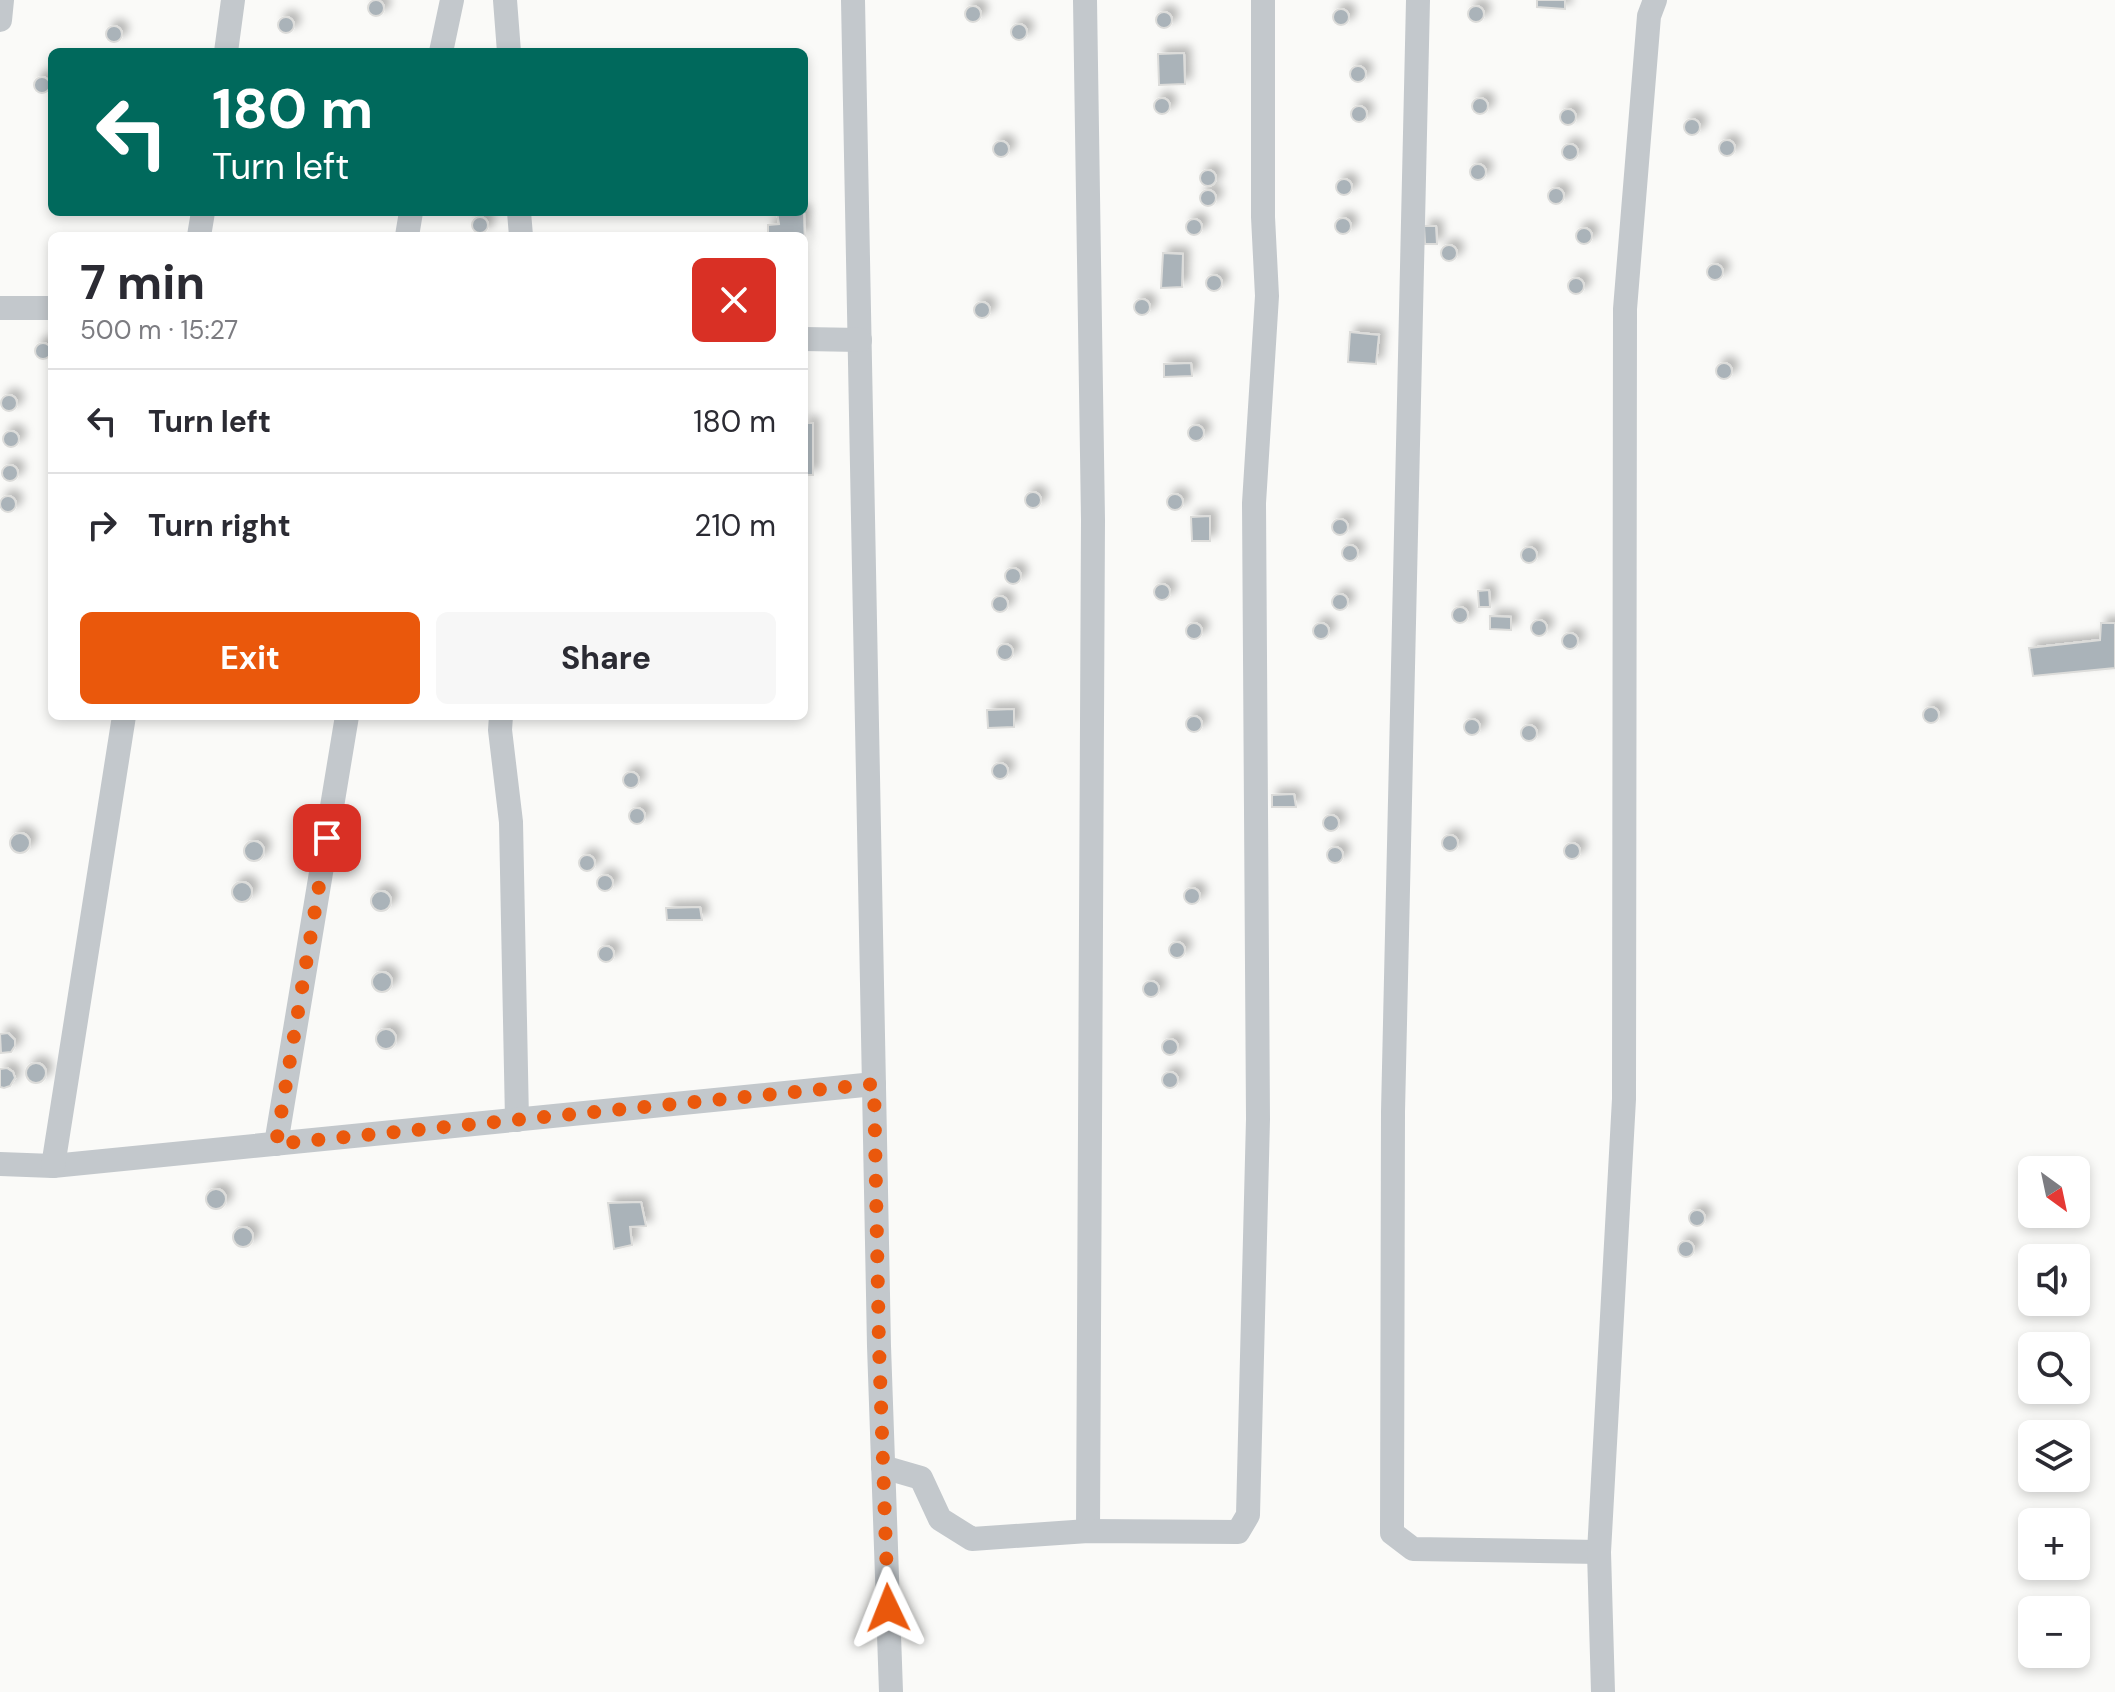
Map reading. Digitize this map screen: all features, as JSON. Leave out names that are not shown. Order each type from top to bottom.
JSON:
[{"type":"street","points":[[0,20],[2,0]]},
{"type":"street","points":[[227,48],[233,0]]},
{"type":"street","points":[[442,48],[452,0]]},
{"type":"street","points":[[505,0],[509,48]]},
{"type":"street","points":[[853,0],[874,1084],[891,1692]]},
{"type":"street","points":[[1085,0],[1093,520],[1088,1531]]},
{"type":"street","points":[[883,1467],[921,1478],[940,1519],[972,1539],[1088,1531],[1238,1532],[1248,1515],[1258,1119],[1254,503],[1267,296],[1263,217],[1263,0]]},
{"type":"street","points":[[1418,0],[1393,1096],[1392,1533],[1413,1549],[1599,1552]]},
{"type":"street","points":[[1603,1692],[1599,1552],[1624,1099],[1625,309],[1649,16],[1655,0]]},
{"type":"street","points":[[0,308],[48,308]]},
{"type":"street","points":[[808,339],[860,340]]},
{"type":"street","points":[[53,1166],[123,720]]},
{"type":"street","points":[[276,1144],[346,720]]},
{"type":"street","points":[[501,720],[511,822],[517,1120]]},
{"type":"street","points":[[0,1164],[53,1166],[874,1084]]},
{"type":"building","points":[[373,0],[379,0],[384,8],[382,14],[373,16],[368,11],[368,5]]},
{"type":"building","points":[[1537,0],[1565,0],[1565,9],[1537,7]]},
{"type":"building","points":[[970,6],[976,6],[981,14],[979,20],[970,22],[965,17],[965,11]]},
{"type":"building","points":[[1473,6],[1479,6],[1484,14],[1482,20],[1473,22],[1468,17],[1468,11]]},
{"type":"building","points":[[1338,9],[1344,9],[1349,17],[1347,23],[1338,25],[1333,20],[1333,14]]},
{"type":"building","points":[[1161,12],[1167,12],[1172,20],[1170,26],[1161,28],[1156,23],[1156,17]]},
{"type":"building","points":[[283,17],[289,17],[294,25],[292,31],[283,33],[278,28],[278,22]]},
{"type":"building","points":[[1016,24],[1022,24],[1027,32],[1025,38],[1016,40],[1011,35],[1011,29]]},
{"type":"building","points":[[111,26],[117,26],[122,34],[120,40],[111,42],[106,37],[106,31]]},
{"type":"building","points":[[1184,53],[1185,84],[1159,85],[1158,54]]},
{"type":"building","points":[[1355,66],[1361,66],[1366,74],[1364,80],[1355,82],[1350,77],[1350,71]]},
{"type":"building","points":[[39,77],[48,79],[48,91],[39,93],[34,88],[34,82]]},
{"type":"building","points":[[1159,98],[1165,98],[1170,106],[1168,112],[1159,114],[1154,109],[1154,103]]},
{"type":"building","points":[[1477,98],[1483,98],[1488,106],[1486,112],[1477,114],[1472,109],[1472,103]]},
{"type":"building","points":[[1356,106],[1362,106],[1367,114],[1365,120],[1356,122],[1351,117],[1351,111]]},
{"type":"building","points":[[1565,109],[1571,109],[1576,117],[1574,123],[1565,125],[1560,120],[1560,114]]},
{"type":"building","points":[[1689,119],[1695,119],[1700,127],[1698,133],[1689,135],[1684,130],[1684,124]]},
{"type":"building","points":[[1724,140],[1730,140],[1735,148],[1733,154],[1724,156],[1719,151],[1719,145]]},
{"type":"building","points":[[998,141],[1004,141],[1009,149],[1007,155],[998,157],[993,152],[993,146]]},
{"type":"building","points":[[1567,144],[1573,144],[1578,152],[1576,158],[1567,160],[1562,155],[1562,149]]},
{"type":"building","points":[[1475,164],[1481,164],[1486,172],[1484,178],[1475,180],[1470,175],[1470,169]]},
{"type":"building","points":[[1205,170],[1211,170],[1216,178],[1214,184],[1205,186],[1200,181],[1200,175]]},
{"type":"building","points":[[1341,179],[1347,179],[1352,187],[1350,193],[1341,195],[1336,190],[1336,184]]},
{"type":"building","points":[[1553,188],[1559,188],[1564,196],[1562,202],[1553,204],[1548,199],[1548,193]]},
{"type":"building","points":[[1205,190],[1211,190],[1216,198],[1214,204],[1205,206],[1200,201],[1200,195]]},
{"type":"building","points":[[778,216],[804,216],[805,232],[768,232],[768,225],[779,224]]},
{"type":"building","points":[[477,217],[483,217],[488,222],[484,232],[476,232],[472,228],[472,222]]},
{"type":"building","points":[[1340,218],[1346,218],[1351,226],[1349,232],[1340,234],[1335,229],[1335,223]]},
{"type":"building","points":[[1191,219],[1197,219],[1202,227],[1200,233],[1191,235],[1186,230],[1186,224]]},
{"type":"building","points":[[1424,226],[1436,226],[1437,244],[1425,244]]},
{"type":"building","points":[[1581,228],[1587,228],[1592,236],[1590,242],[1581,244],[1576,239],[1576,233]]},
{"type":"building","points":[[1446,245],[1452,245],[1457,253],[1455,259],[1446,261],[1441,256],[1441,250]]},
{"type":"building","points":[[1163,253],[1183,254],[1182,287],[1161,288]]},
{"type":"building","points":[[1712,264],[1718,264],[1723,272],[1721,278],[1712,280],[1707,275],[1707,269]]},
{"type":"building","points":[[1211,275],[1217,275],[1222,283],[1220,289],[1211,291],[1206,286],[1206,280]]},
{"type":"building","points":[[1573,278],[1579,278],[1584,286],[1582,292],[1573,294],[1568,289],[1568,283]]},
{"type":"building","points":[[1139,299],[1145,299],[1150,307],[1148,313],[1139,315],[1134,310],[1134,304]]},
{"type":"building","points":[[979,302],[985,302],[990,310],[988,316],[979,318],[974,313],[974,307]]},
{"type":"building","points":[[1350,332],[1379,335],[1376,364],[1348,362]]},
{"type":"building","points":[[40,343],[46,343],[48,358],[40,359],[35,354],[35,348]]},
{"type":"building","points":[[1191,363],[1192,376],[1164,377],[1164,364]]},
{"type":"building","points":[[1721,363],[1727,363],[1732,371],[1730,377],[1721,379],[1716,374],[1716,368]]},
{"type":"building","points":[[6,395],[12,395],[17,403],[15,409],[6,411],[1,406],[1,400]]},
{"type":"building","points":[[808,423],[813,423],[813,475],[808,475]]},
{"type":"building","points":[[1193,425],[1199,425],[1204,433],[1202,439],[1193,441],[1188,436],[1188,430]]},
{"type":"building","points":[[8,431],[14,431],[19,439],[17,445],[8,447],[3,442],[3,436]]},
{"type":"building","points":[[7,465],[13,465],[18,473],[16,479],[7,481],[2,476],[2,470]]},
{"type":"building","points":[[1030,492],[1036,492],[1041,500],[1039,506],[1030,508],[1025,503],[1025,497]]},
{"type":"building","points":[[1172,494],[1178,494],[1183,502],[1181,508],[1172,510],[1167,505],[1167,499]]},
{"type":"building","points":[[5,496],[11,496],[16,504],[14,510],[5,512],[0,507],[0,501]]},
{"type":"building","points":[[1210,516],[1210,541],[1192,541],[1191,517]]},
{"type":"building","points":[[1337,519],[1343,519],[1348,527],[1346,533],[1337,535],[1332,530],[1332,524]]},
{"type":"building","points":[[1347,545],[1353,545],[1358,553],[1356,559],[1347,561],[1342,556],[1342,550]]},
{"type":"building","points":[[1526,547],[1532,547],[1537,555],[1535,561],[1526,563],[1521,558],[1521,552]]},
{"type":"building","points":[[1010,568],[1016,568],[1021,576],[1019,582],[1010,584],[1005,579],[1005,573]]},
{"type":"building","points":[[1159,584],[1165,584],[1170,592],[1168,598],[1159,600],[1154,595],[1154,589]]},
{"type":"building","points":[[1489,590],[1490,607],[1479,607],[1478,591]]},
{"type":"building","points":[[1337,594],[1343,594],[1348,602],[1346,608],[1337,610],[1332,605],[1332,599]]},
{"type":"building","points":[[997,596],[1003,596],[1008,604],[1006,610],[997,612],[992,607],[992,601]]},
{"type":"building","points":[[1457,607],[1463,607],[1468,615],[1466,621],[1457,623],[1452,618],[1452,612]]},
{"type":"building","points":[[1490,616],[1511,617],[1511,630],[1490,629]]},
{"type":"building","points":[[1536,620],[1542,620],[1547,628],[1545,634],[1536,636],[1531,631],[1531,625]]},
{"type":"building","points":[[1191,623],[1197,623],[1202,631],[1200,637],[1191,639],[1186,634],[1186,628]]},
{"type":"building","points":[[1318,623],[1324,623],[1329,631],[1327,637],[1318,639],[1313,634],[1313,628]]},
{"type":"building","points":[[2101,623],[2115,623],[2115,668],[2033,676],[2029,648],[2100,640]]},
{"type":"building","points":[[1567,633],[1573,633],[1578,641],[1576,647],[1567,649],[1562,644],[1562,638]]},
{"type":"building","points":[[1002,644],[1008,644],[1013,652],[1011,658],[1002,660],[997,655],[997,649]]},
{"type":"building","points":[[1928,707],[1934,707],[1939,715],[1937,721],[1928,723],[1923,718],[1923,712]]},
{"type":"building","points":[[1014,709],[1014,727],[988,728],[987,710]]},
{"type":"building","points":[[1191,716],[1197,716],[1202,724],[1200,730],[1191,732],[1186,727],[1186,721]]},
{"type":"building","points":[[1469,719],[1475,719],[1480,727],[1478,733],[1469,735],[1464,730],[1464,724]]},
{"type":"building","points":[[1526,725],[1532,725],[1537,733],[1535,739],[1526,741],[1521,736],[1521,730]]},
{"type":"building","points":[[997,763],[1003,763],[1008,771],[1006,777],[997,779],[992,774],[992,768]]},
{"type":"building","points":[[628,772],[634,772],[639,780],[637,786],[628,788],[623,783],[623,777]]},
{"type":"building","points":[[1294,794],[1296,807],[1272,807],[1272,795]]},
{"type":"building","points":[[634,808],[640,808],[645,816],[643,822],[634,824],[629,819],[629,813]]},
{"type":"building","points":[[1328,815],[1334,815],[1339,823],[1337,829],[1328,831],[1323,826],[1323,820]]},
{"type":"building","points":[[20,833],[27,836],[30,843],[27,850],[20,853],[13,850],[10,843],[13,836]]},
{"type":"building","points":[[1447,835],[1453,835],[1458,843],[1456,849],[1447,851],[1442,846],[1442,840]]},
{"type":"building","points":[[254,841],[261,844],[264,851],[261,858],[254,861],[247,858],[244,851],[247,844]]},
{"type":"building","points":[[1569,843],[1575,843],[1580,851],[1578,857],[1569,859],[1564,854],[1564,848]]},
{"type":"building","points":[[1332,847],[1338,847],[1343,855],[1341,861],[1332,863],[1327,858],[1327,852]]},
{"type":"building","points":[[584,855],[590,855],[595,863],[593,869],[584,871],[579,866],[579,860]]},
{"type":"building","points":[[602,875],[608,875],[613,883],[611,889],[602,891],[597,886],[597,880]]},
{"type":"building","points":[[242,882],[249,885],[252,892],[249,899],[242,902],[235,899],[232,892],[235,885]]},
{"type":"building","points":[[1189,888],[1195,888],[1200,896],[1198,902],[1189,904],[1184,899],[1184,893]]},
{"type":"building","points":[[381,891],[388,894],[391,901],[388,908],[381,911],[374,908],[371,901],[374,894]]},
{"type":"building","points":[[700,907],[702,920],[667,920],[666,908]]},
{"type":"building","points":[[1174,942],[1180,942],[1185,950],[1183,956],[1174,958],[1169,953],[1169,947]]},
{"type":"building","points":[[603,946],[609,946],[614,954],[612,960],[603,962],[598,957],[598,951]]},
{"type":"building","points":[[382,972],[389,975],[392,982],[389,989],[382,992],[375,989],[372,982],[375,975]]},
{"type":"building","points":[[1148,981],[1154,981],[1159,989],[1157,995],[1148,997],[1143,992],[1143,986]]},
{"type":"building","points":[[386,1029],[393,1032],[396,1039],[393,1046],[386,1049],[379,1046],[376,1039],[379,1032]]},
{"type":"building","points":[[8,1033],[15,1040],[15,1046],[11,1052],[1,1053],[0,1034]]},
{"type":"building","points":[[1167,1039],[1173,1039],[1178,1047],[1176,1053],[1167,1055],[1162,1050],[1162,1044]]},
{"type":"building","points":[[36,1063],[43,1066],[46,1073],[43,1080],[36,1083],[29,1080],[26,1073],[29,1066]]},
{"type":"building","points":[[7,1068],[15,1078],[10,1086],[0,1087],[0,1069]]},
{"type":"building","points":[[1167,1072],[1173,1072],[1178,1080],[1176,1086],[1167,1088],[1162,1083],[1162,1077]]},
{"type":"building","points":[[216,1189],[223,1192],[226,1199],[223,1206],[216,1209],[209,1206],[206,1199],[209,1192]]},
{"type":"building","points":[[641,1202],[646,1226],[630,1227],[632,1245],[614,1249],[608,1203]]},
{"type":"building","points":[[1694,1210],[1700,1210],[1705,1218],[1703,1224],[1694,1226],[1689,1221],[1689,1215]]},
{"type":"building","points":[[243,1227],[250,1230],[253,1237],[250,1244],[243,1247],[236,1244],[233,1237],[236,1230]]},
{"type":"building","points":[[1683,1241],[1689,1241],[1694,1249],[1692,1255],[1683,1257],[1678,1252],[1678,1246]]},
{"type":"route","points":[[327,838],[276,1144],[874,1084],[888,1608]]}]
